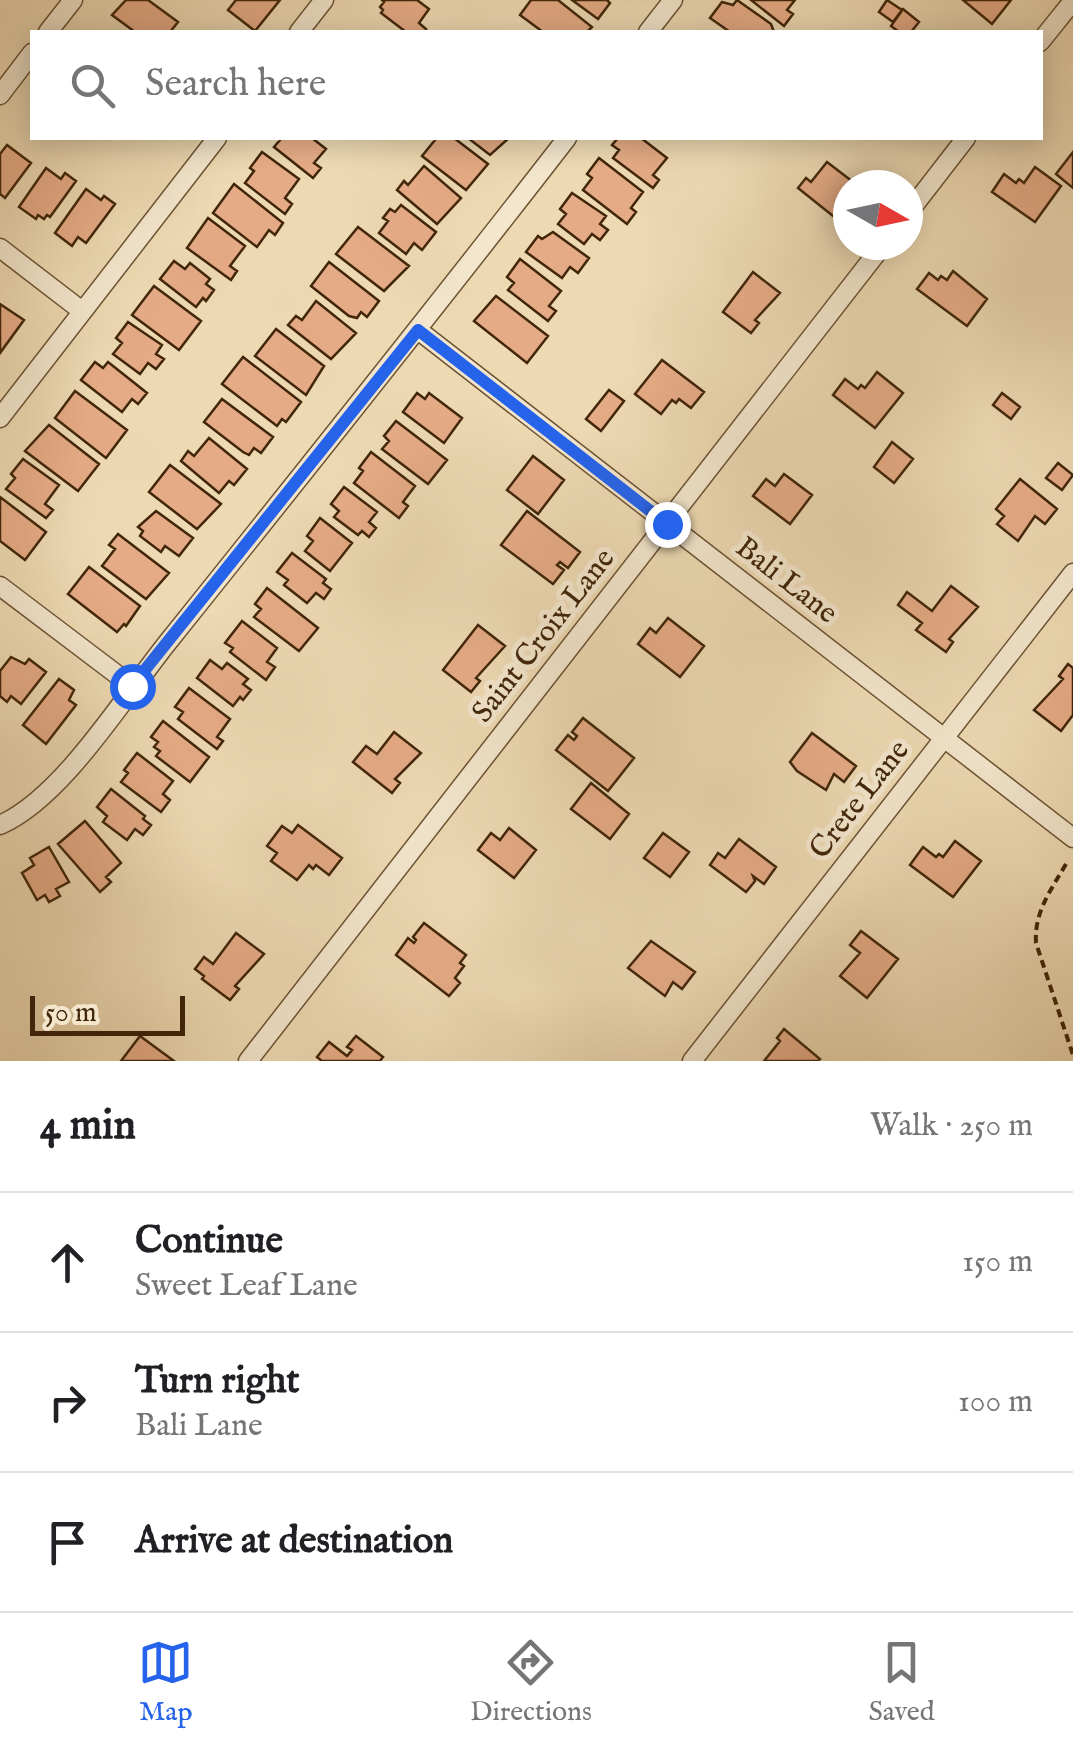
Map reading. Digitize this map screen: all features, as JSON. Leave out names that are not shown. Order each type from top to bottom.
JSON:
[{"type":"street","points":[[50,30],[73,0]]},
{"type":"street","points":[[300,30],[324,0]]},
{"type":"street","points":[[650,30],[672,0]]},
{"type":"street","points":[[1043,38],[1073,1]]},
{"type":"street","points":[[0,95],[30,56]]},
{"type":"street","points":[[0,418],[215,140]]},
{"type":"street","points":[[0,824],[21,816],[63,778],[565,140]]},
{"type":"street","points":[[923,194],[964,140]]},
{"type":"street","points":[[0,248],[82,311]]},
{"type":"street","name":"Saint Croix Lane","points":[[248,1061],[871,260]]},
{"type":"street","name":"Bali Lane","points":[[418,330],[1073,838]]},
{"type":"street","name":"Crete Lane","points":[[692,1061],[1073,573]]},
{"type":"street","points":[[0,586],[132,686]]},
{"type":"path","points":[[1066,864],[1042,904],[1035,927],[1036,943],[1073,1055]]},
{"type":"building","points":[[126,0],[148,0],[178,22],[172,30],[132,30],[112,15]]},
{"type":"building","points":[[236,0],[280,0],[256,30],[228,10]]},
{"type":"building","points":[[417,0],[429,9],[419,23],[426,29],[403,30],[381,13],[384,2]]},
{"type":"building","points":[[531,0],[558,0],[592,27],[540,30],[520,15]]},
{"type":"building","points":[[572,0],[607,0],[610,3],[598,19]]},
{"type":"building","points":[[737,0],[771,24],[773,30],[727,30],[710,18],[722,2],[733,5]]},
{"type":"building","points":[[751,0],[795,0],[787,10],[793,14],[784,26]]},
{"type":"building","points":[[887,0],[902,10],[893,22],[879,12]]},
{"type":"building","points":[[963,0],[1011,0],[992,24]]},
{"type":"building","points":[[903,9],[919,22],[913,30],[891,26]]},
{"type":"building","points":[[280,140],[315,140],[326,149],[314,163],[321,168],[313,178],[274,147]]},
{"type":"building","points":[[435,140],[457,140],[488,164],[466,190],[422,156]]},
{"type":"building","points":[[471,140],[507,140],[490,155]]},
{"type":"building","points":[[616,140],[644,140],[667,158],[653,175],[659,180],[653,188],[613,158],[619,150],[612,145]]},
{"type":"building","points":[[7,145],[31,163],[5,198],[0,194],[0,154]]},
{"type":"building","points":[[262,152],[299,179],[285,198],[292,204],[285,214],[245,183]]},
{"type":"building","points":[[1073,152],[1073,188],[1056,174]]},
{"type":"building","points":[[599,158],[643,192],[631,208],[636,212],[627,224],[583,190],[592,178],[587,174]]},
{"type":"building","points":[[827,162],[837,170],[833,170],[833,216],[798,188],[806,178],[811,182]]},
{"type":"building","points":[[424,166],[461,198],[437,224],[397,190],[404,181],[408,185]]},
{"type":"building","points":[[1035,167],[1061,186],[1035,222],[992,192],[1004,174],[1016,183],[1019,179],[1024,183]]},
{"type":"building","points":[[46,168],[61,179],[65,173],[76,181],[50,217],[38,215],[36,219],[19,207]]},
{"type":"building","points":[[234,184],[283,223],[275,235],[269,230],[257,247],[213,213]]},
{"type":"building","points":[[86,189],[115,204],[86,243],[78,237],[72,246],[55,233]]},
{"type":"building","points":[[572,193],[606,216],[600,224],[608,230],[600,240],[592,234],[584,244],[558,224],[566,214],[560,209]]},
{"type":"building","points":[[401,205],[436,232],[422,250],[414,243],[406,254],[379,233],[388,221],[383,218],[390,209],[395,212]]},
{"type":"building","points":[[208,218],[245,246],[230,266],[237,271],[231,280],[187,248]]},
{"type":"building","points":[[358,227],[409,266],[384,291],[336,254]]},
{"type":"building","points":[[553,232],[589,258],[578,273],[570,267],[562,278],[526,252],[538,236],[542,239]]},
{"type":"building","points":[[520,259],[561,291],[549,306],[556,311],[548,321],[508,290],[514,283],[507,277]]},
{"type":"building","points":[[174,261],[185,269],[190,263],[210,279],[206,284],[214,290],[206,301],[203,298],[196,307],[160,279]]},
{"type":"building","points":[[329,262],[379,301],[367,317],[361,312],[357,318],[349,316],[311,286]]},
{"type":"building","points":[[953,271],[987,299],[967,326],[917,289],[929,273],[938,280],[941,276],[947,280]]},
{"type":"building","points":[[753,272],[780,293],[755,320],[759,323],[751,333],[723,312]]},
{"type":"building","points":[[154,286],[201,321],[179,350],[132,315]]},
{"type":"building","points":[[496,296],[548,336],[527,363],[474,321]]},
{"type":"building","points":[[316,301],[356,333],[331,359],[288,325],[296,316],[302,320]]},
{"type":"building","points":[[0,304],[24,320],[0,353]]},
{"type":"building","points":[[128,322],[162,345],[156,354],[164,359],[156,369],[148,363],[140,374],[113,354],[122,343],[116,338]]},
{"type":"building","points":[[276,329],[324,366],[306,395],[255,356]]},
{"type":"building","points":[[243,357],[301,402],[286,422],[282,419],[277,426],[222,384]]},
{"type":"building","points":[[662,360],[704,392],[691,408],[679,399],[676,403],[672,400],[661,414],[635,394]]},
{"type":"building","points":[[95,362],[103,368],[108,362],[147,393],[138,404],[132,399],[122,412],[81,380]]},
{"type":"building","points":[[877,372],[903,393],[875,428],[833,395],[845,379],[858,389],[861,385],[865,388]]},
{"type":"building","points":[[609,390],[624,401],[601,431],[586,419]]},
{"type":"building","points":[[75,391],[127,430],[106,458],[55,418]]},
{"type":"building","points":[[417,393],[425,399],[429,393],[462,418],[444,443],[403,412]]},
{"type":"building","points":[[1002,393],[1020,407],[1011,419],[993,405]]},
{"type":"building","points":[[222,399],[273,437],[261,453],[254,448],[249,455],[243,452],[204,422]]},
{"type":"building","points":[[396,421],[447,460],[428,484],[382,449],[389,441],[384,436]]},
{"type":"building","points":[[49,425],[99,464],[78,491],[25,451]]},
{"type":"building","points":[[209,438],[247,469],[234,485],[229,481],[219,493],[181,461],[188,451],[194,456]]},
{"type":"building","points":[[892,442],[913,459],[894,483],[874,467]]},
{"type":"building","points":[[371,452],[415,486],[403,502],[408,506],[399,518],[354,483]]},
{"type":"building","points":[[533,456],[564,480],[538,514],[507,490]]},
{"type":"building","points":[[23,459],[59,485],[45,504],[53,510],[46,518],[6,489],[15,478],[11,474]]},
{"type":"building","points":[[1058,463],[1073,475],[1062,490],[1046,478]]},
{"type":"building","points":[[170,465],[221,504],[197,529],[149,492]]},
{"type":"building","points":[[784,474],[812,495],[790,524],[753,496],[766,479],[775,486]]},
{"type":"building","points":[[1020,479],[1057,509],[1045,524],[1035,516],[1018,541],[997,524],[1004,516],[996,509]]},
{"type":"building","points":[[344,487],[377,512],[369,522],[376,528],[369,537],[362,531],[358,535],[334,517],[339,511],[331,504]]},
{"type":"building","points":[[0,497],[46,532],[25,560],[0,541]]},
{"type":"building","points":[[156,511],[193,538],[179,556],[165,546],[161,552],[140,536],[143,531],[138,527]]},
{"type":"building","points":[[527,511],[580,552],[568,568],[560,562],[557,565],[564,570],[553,584],[501,545]]},
{"type":"building","points":[[320,518],[352,543],[330,571],[305,551],[313,541],[307,536]]},
{"type":"building","points":[[118,534],[169,573],[146,599],[102,566],[115,549],[109,545]]},
{"type":"building","points":[[292,553],[326,579],[323,583],[331,589],[324,599],[316,593],[307,603],[284,585],[288,580],[277,572]]},
{"type":"building","points":[[89,567],[140,606],[117,632],[68,594]]},
{"type":"building","points":[[951,586],[978,607],[949,639],[953,642],[946,652],[916,630],[922,623],[898,605],[907,592],[932,611]]},
{"type":"building","points":[[267,588],[318,628],[299,651],[254,617],[261,609],[255,604]]},
{"type":"building","points":[[668,618],[704,646],[680,677],[638,644],[650,628],[656,633]]},
{"type":"building","points":[[242,621],[277,648],[267,662],[275,667],[266,680],[230,652],[233,648],[225,643]]},
{"type":"building","points":[[478,625],[505,646],[476,678],[480,681],[471,692],[443,670]]},
{"type":"building","points":[[11,657],[25,664],[29,659],[46,672],[21,704],[11,696],[7,702],[0,696],[0,671]]},
{"type":"building","points":[[210,660],[222,669],[227,663],[248,679],[243,684],[251,690],[243,700],[240,697],[233,706],[197,678]]},
{"type":"building","points":[[1068,664],[1073,668],[1073,715],[1061,731],[1034,710],[1063,679],[1059,676]]},
{"type":"building","points":[[59,679],[74,690],[69,700],[76,705],[46,744],[23,725]]},
{"type":"building","points":[[189,688],[230,719],[217,737],[223,741],[217,749],[178,719],[183,712],[175,707]]},
{"type":"building","points":[[583,718],[634,758],[608,791],[556,750],[568,735],[574,740],[577,736],[572,732]]},
{"type":"building","points":[[163,721],[209,757],[190,782],[156,756],[160,751],[154,747],[158,742],[151,737]]},
{"type":"building","points":[[394,732],[421,753],[395,779],[400,783],[392,793],[353,762],[366,746],[377,754]]},
{"type":"building","points":[[812,733],[856,766],[844,782],[834,774],[826,790],[790,762]]},
{"type":"building","points":[[137,753],[173,781],[163,794],[170,800],[161,812],[121,782],[128,773],[124,770]]},
{"type":"building","points":[[591,783],[629,814],[610,839],[571,809]]},
{"type":"building","points":[[111,789],[145,816],[143,819],[151,825],[143,835],[135,829],[127,840],[103,822],[107,816],[97,807]]},
{"type":"building","points":[[85,821],[121,863],[106,877],[111,882],[100,892],[58,844]]},
{"type":"building","points":[[298,825],[342,858],[329,875],[316,865],[313,869],[309,865],[297,880],[271,861],[277,853],[267,846],[282,826],[292,833]]},
{"type":"building","points":[[509,828],[536,850],[514,878],[478,850],[491,833],[500,840]]},
{"type":"building","points":[[663,833],[689,852],[670,877],[644,858]]},
{"type":"building","points":[[739,839],[776,867],[764,884],[753,876],[755,881],[746,892],[710,865],[718,853],[725,858]]},
{"type":"building","points":[[955,841],[981,861],[953,897],[910,865],[923,847],[936,857],[943,857]]},
{"type":"building","points":[[49,847],[69,882],[56,889],[60,896],[49,902],[45,895],[37,900],[22,873],[34,865],[30,858]]},
{"type":"building","points":[[424,923],[466,955],[455,978],[460,983],[449,996],[396,955],[408,938],[414,943],[413,937]]},
{"type":"building","points":[[861,931],[898,959],[867,998],[840,976],[860,953],[850,945]]},
{"type":"building","points":[[236,933],[264,954],[235,986],[239,989],[230,1000],[195,969],[204,957],[213,964]]},
{"type":"building","points":[[651,941],[695,972],[682,989],[673,982],[665,996],[628,968]]},
{"type":"building","points":[[784,1029],[820,1059],[764,1061]]},
{"type":"building","points":[[140,1036],[174,1061],[121,1061]]},
{"type":"building","points":[[356,1036],[383,1057],[380,1061],[322,1061],[317,1057],[329,1042],[347,1056],[352,1050],[347,1047]]},
{"type":"route","points":[[132,686],[418,330],[667,524]]}]
